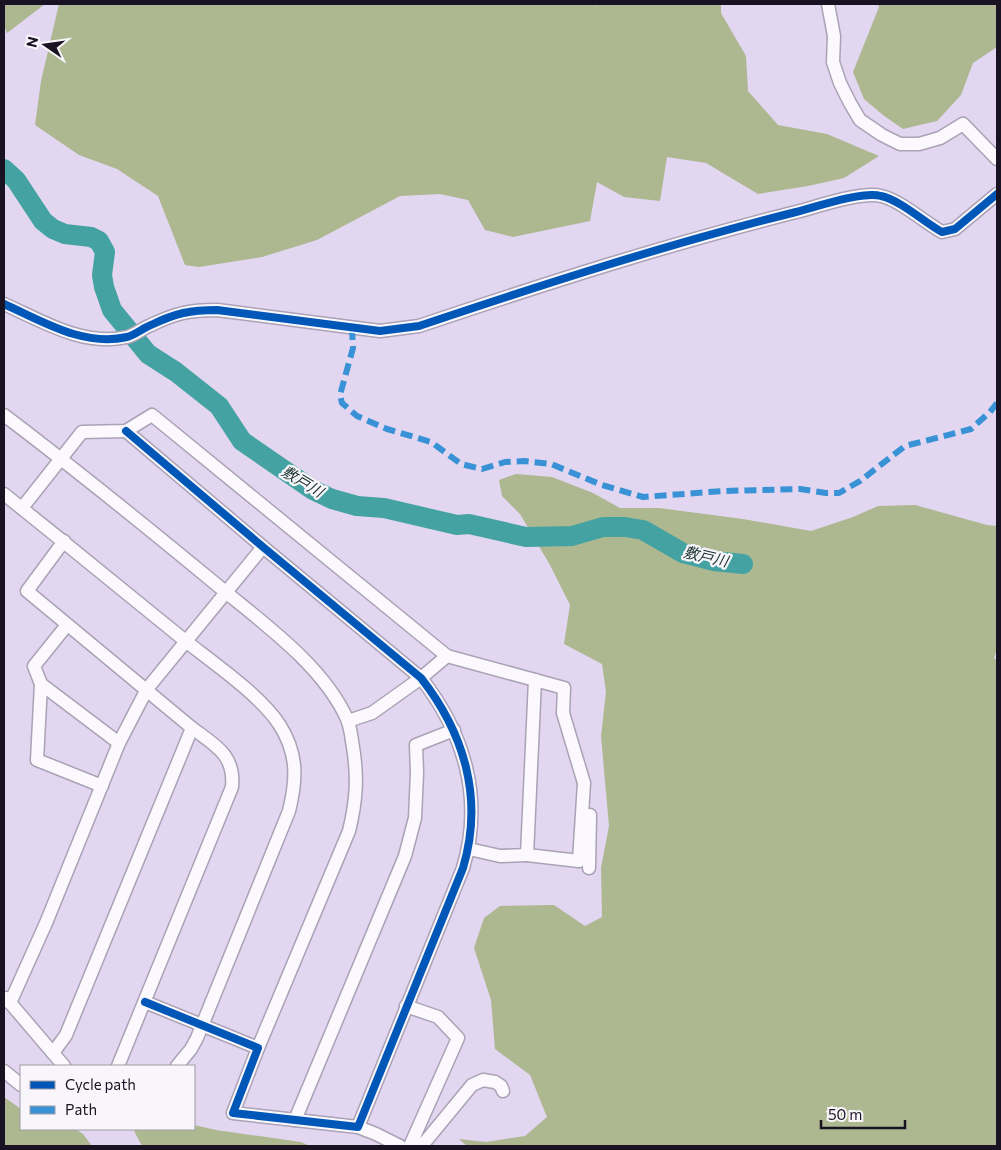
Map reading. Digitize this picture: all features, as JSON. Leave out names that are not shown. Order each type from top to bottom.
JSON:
[{"type":"street","points":[[828,4],[834,36],[833,62],[840,83],[860,120],[882,135],[900,144],[919,144],[940,138],[963,124],[997,159]]},
{"type":"street","points":[[4,304],[66,332],[102,340],[128,337],[181,312],[195,310],[217,310],[380,331],[399,330],[419,326],[609,263],[692,239],[842,200],[868,195],[881,196],[942,232],[955,229],[997,194]]},
{"type":"street","points":[[4,415],[274,632],[322,678],[348,720],[357,778],[355,806],[349,831],[258,1048],[234,1113],[358,1127],[400,1146]]},
{"type":"street","points":[[22,508],[82,432],[126,431],[152,415],[447,656],[564,688],[563,713],[584,783],[590,796],[589,868]]},
{"type":"street","points":[[126,431],[421,678],[437,699],[454,730],[470,786],[473,817],[469,850],[358,1127]]},
{"type":"street","points":[[4,494],[185,640],[269,711],[280,725],[294,757],[296,780],[290,811],[202,1025],[191,1049],[178,1065]]},
{"type":"street","points":[[64,541],[27,591],[221,750],[230,760],[233,774],[232,788],[118,1065]]},
{"type":"street","points":[[63,1065],[7,999],[46,923],[119,743],[147,689],[185,640],[263,547]]},
{"type":"street","points":[[67,625],[34,666],[41,684],[38,760],[102,786]]},
{"type":"street","points":[[348,720],[372,713],[421,678],[447,656]]},
{"type":"street","points":[[527,856],[535,680]]},
{"type":"street","points":[[41,684],[119,743]]},
{"type":"street","points":[[53,1053],[66,1035],[192,728]]},
{"type":"street","points":[[295,1120],[404,856],[415,818],[418,773],[416,745],[454,730]]},
{"type":"street","points":[[469,850],[500,856],[527,856],[579,861],[584,783]]},
{"type":"street","points":[[145,1002],[258,1048]]},
{"type":"street","points":[[406,1006],[438,1017],[458,1038],[410,1146]]},
{"type":"street","points":[[4,1071],[20,1084]]},
{"type":"street","points":[[416,1146],[425,1142],[472,1085],[483,1080],[495,1082],[504,1091]]},
{"type":"green space","points":[[4,4],[45,4],[7,33],[4,26]]},
{"type":"green space","points":[[59,4],[595,4],[597,6],[598,4],[721,4],[721,13],[746,56],[748,91],[778,125],[827,134],[879,156],[844,178],[758,194],[706,163],[667,157],[660,201],[624,197],[597,182],[590,221],[513,237],[485,230],[468,200],[440,194],[400,196],[317,240],[262,257],[199,267],[185,265],[158,196],[117,169],[79,155],[35,125],[41,81]]},
{"type":"green space","points":[[878,4],[997,4],[997,47],[973,63],[961,95],[937,121],[903,129],[864,99],[853,72],[879,7]]},
{"type":"green space","points":[[516,474],[552,477],[593,493],[620,508],[659,508],[743,519],[811,531],[853,517],[878,506],[915,505],[987,525],[997,526],[997,649],[994,658],[997,661],[997,1146],[467,1146],[459,1139],[486,1142],[525,1136],[547,1117],[530,1075],[495,1049],[491,1000],[474,948],[484,918],[500,906],[554,905],[585,926],[602,917],[601,868],[609,826],[601,736],[606,692],[602,664],[564,644],[570,605],[550,565],[520,514],[502,496],[499,480]]},
{"type":"green space","points":[[4,1097],[20,1108],[20,1130],[77,1130],[83,1134],[92,1146],[4,1146]]},
{"type":"green space","points":[[195,1125],[301,1142],[310,1146],[142,1146],[134,1130],[195,1130]]},
{"type":"waterway","name":"敷戸川","points":[[4,169],[16,180],[43,221],[53,229],[65,234],[91,237],[99,241],[105,252],[102,275],[112,310],[148,354],[176,372],[219,406],[242,441],[313,490],[332,499],[357,506],[384,508],[457,525],[469,524],[526,537],[572,536],[603,527],[625,527],[643,530],[683,553],[714,561],[743,564]]},
{"type":"marked path","points":[[352,328],[353,348],[340,395],[342,403],[357,416],[387,429],[431,442],[461,464],[482,469],[505,462],[524,461],[551,464],[602,485],[643,497],[723,491],[800,489],[839,493],[860,481],[905,446],[971,429],[997,403]]},
{"type":"cycle path","points":[[4,304],[63,331],[95,338],[127,337],[176,315],[207,310],[380,331],[419,326],[653,251],[827,203],[863,196],[881,196],[896,202],[942,232],[955,229],[997,194]]},
{"type":"cycle path","points":[[126,431],[421,678],[449,721],[459,744],[466,767],[471,817],[469,842],[463,868],[358,1127],[233,1113],[258,1048],[145,1002]]}]
